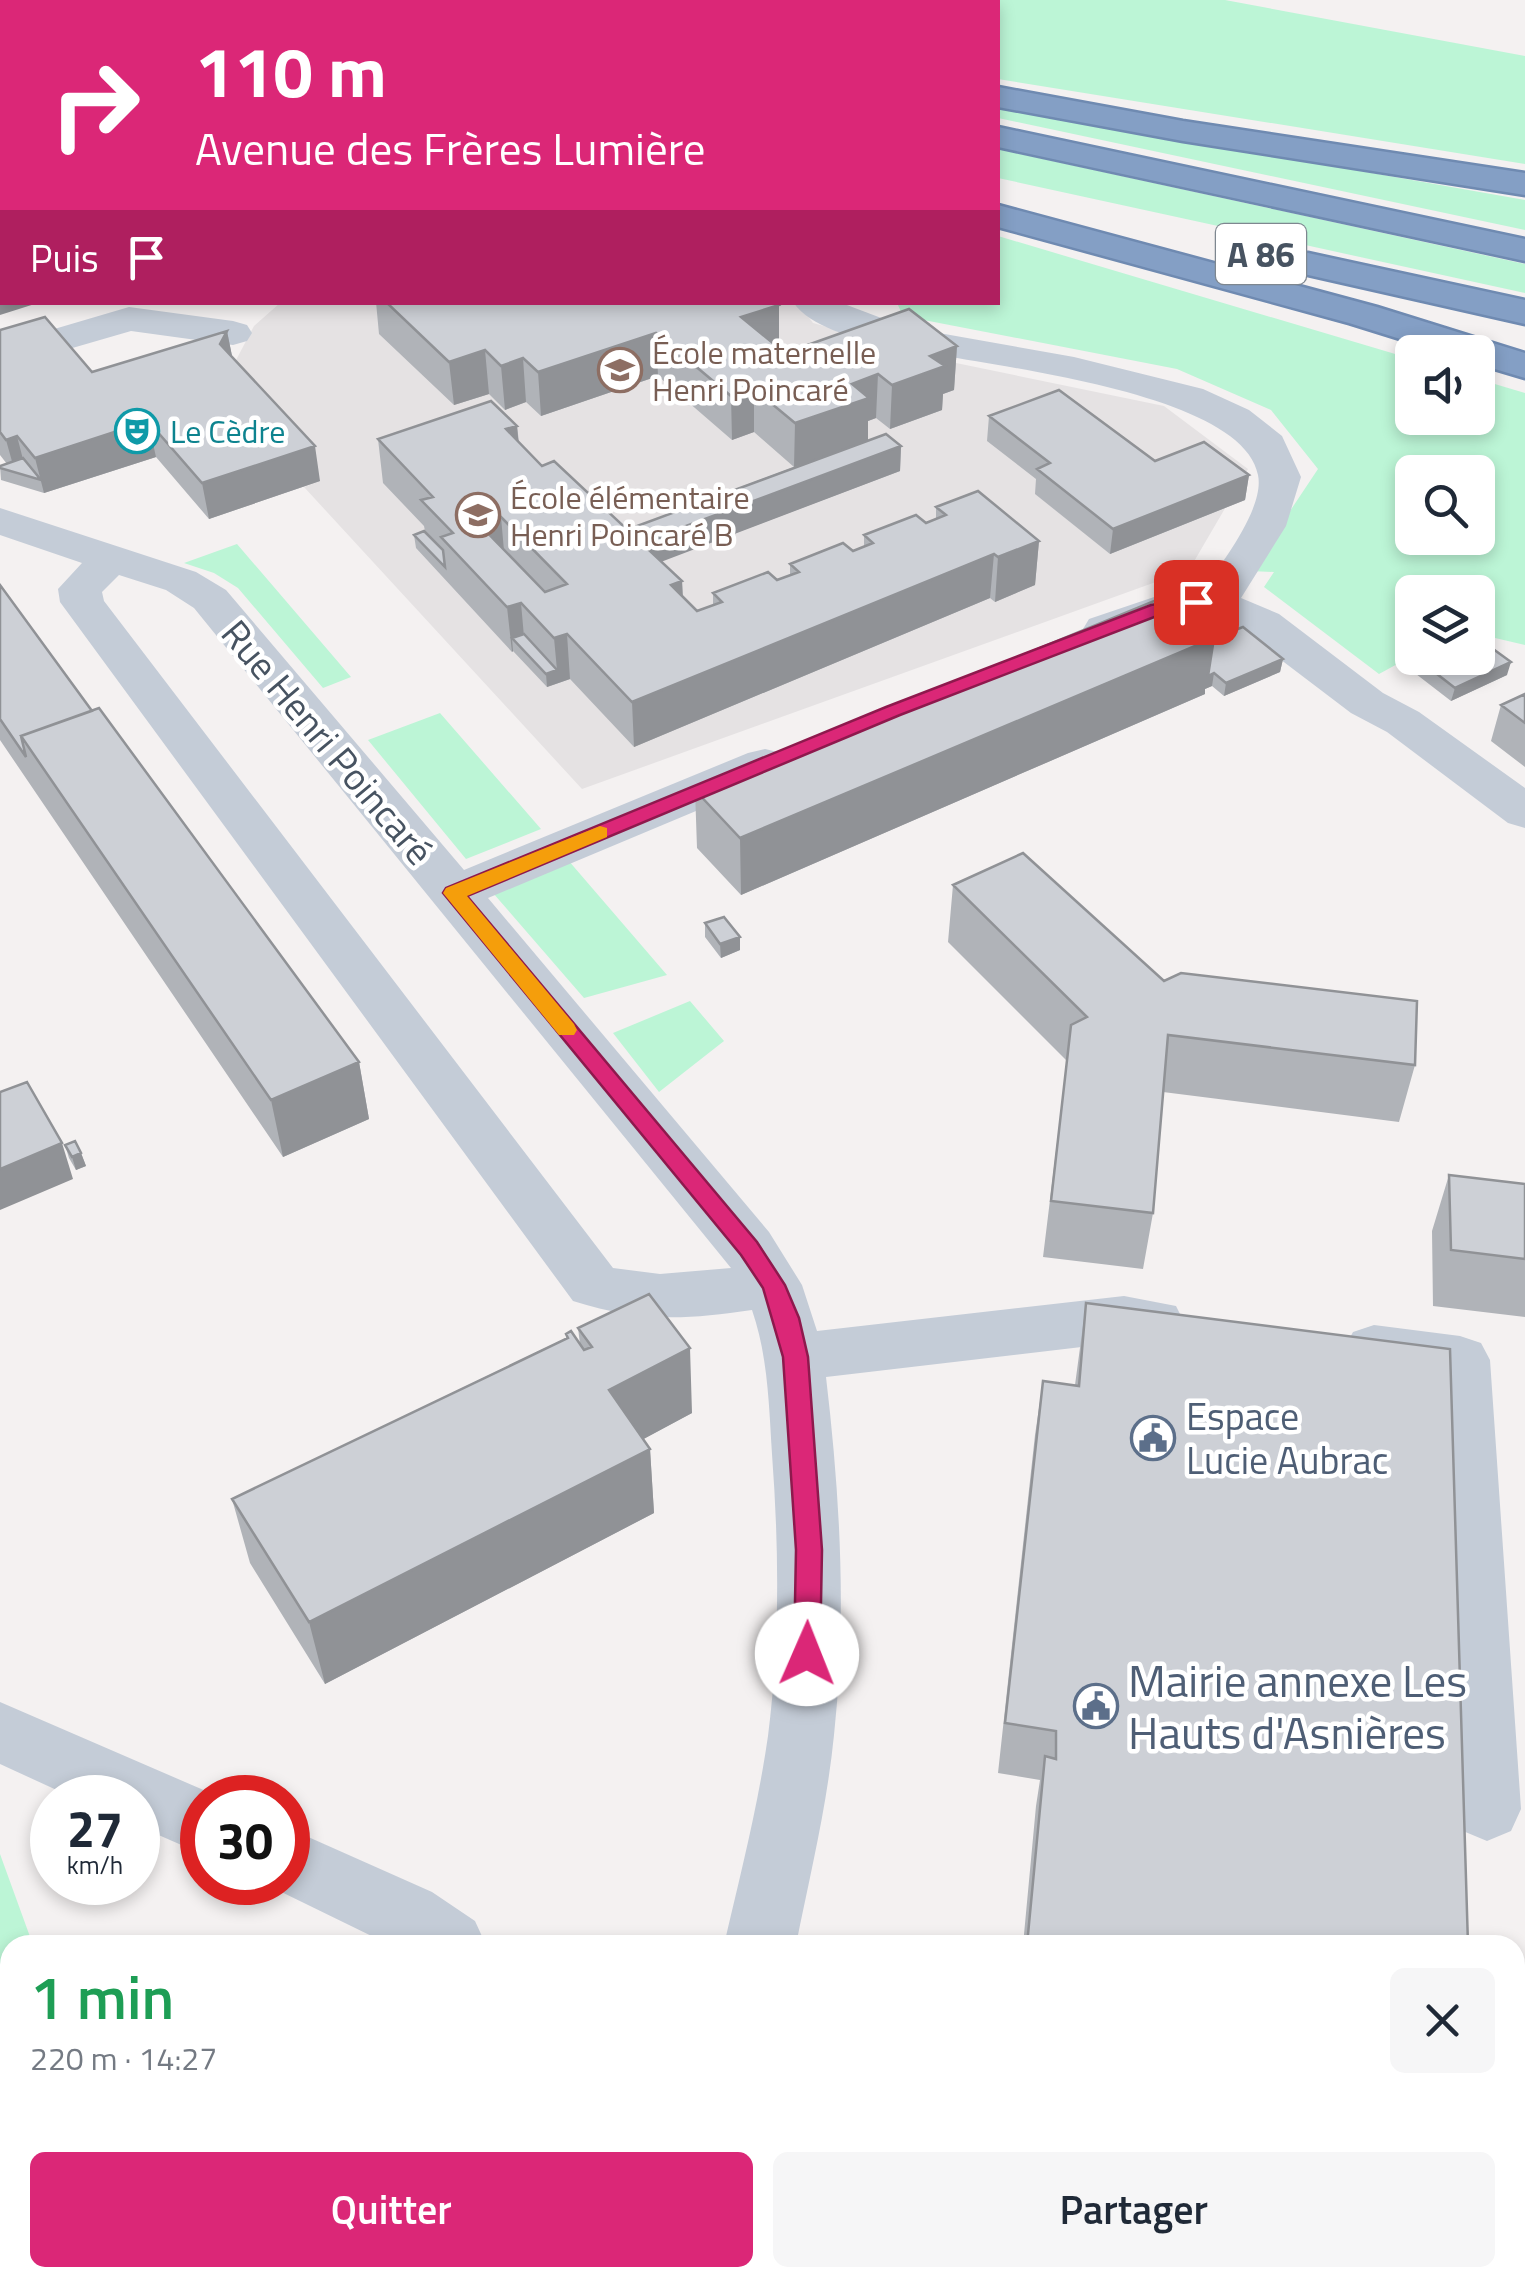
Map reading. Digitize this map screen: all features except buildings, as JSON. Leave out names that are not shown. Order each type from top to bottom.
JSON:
[{"type":"highway","points":[[1000,97],[1525,184]]},
{"type":"highway","name":"A 86","points":[[1000,138],[1525,250]]},
{"type":"highway","name":"A 86","points":[[1000,196],[1525,312]]},
{"type":"highway","points":[[1000,217],[1363,315],[1525,366]]},
{"type":"street","points":[[818,305],[850,322],[932,345],[1151,385],[1220,409],[1252,428],[1276,458],[1280,479],[1256,540],[1215,605]]},
{"type":"street","points":[[0,357],[128,319],[233,333]]},
{"type":"street","name":"Rue Henri Poincaré","points":[[0,521],[181,580],[210,600],[749,1248],[773,1285],[795,1357],[809,1550],[804,1706],[784,1834],[762,1935]]},
{"type":"street","points":[[113,557],[80,589],[82,602],[592,1285],[630,1298],[652,1299],[773,1285]]},
{"type":"street","points":[[1069,643],[1158,609],[1196,602],[1215,605],[1262,624],[1367,703],[1404,722],[1525,812]]},
{"type":"street","points":[[454,893],[804,748]]},
{"type":"street","points":[[795,1357],[1124,1319],[1203,1328]]},
{"type":"street","points":[[1322,1343],[1460,1360],[1487,1809]]},
{"type":"street","points":[[0,1732],[180,1812]]},
{"type":"street","points":[[310,1870],[407,1916],[435,1935]]},
{"type":"shaded area","points":[[278,305],[800,305],[813,323],[956,363],[1164,406],[1248,469],[1189,570],[582,789],[304,487],[319,481],[226,379],[254,326]]},
{"type":"green space","points":[[1000,0],[1225,0],[1525,56],[1525,164],[1000,79]]},
{"type":"green space","points":[[1000,107],[1525,200],[1525,230],[1000,118]]},
{"type":"green space","points":[[1000,149],[1525,264],[1525,293],[1000,178]]},
{"type":"green space","points":[[1000,237],[1395,354],[1395,435],[1495,435],[1495,384],[1525,393],[1525,645],[1495,638],[1495,575],[1395,575],[1395,665],[1379,674],[1264,587],[1274,572],[1250,571],[1318,469],[1271,410],[1177,369],[903,316],[898,305],[1000,305]]},
{"type":"green space","points":[[237,544],[351,677],[323,688],[238,588],[214,573],[184,563]]},
{"type":"green space","points":[[440,713],[541,829],[466,859],[368,740]]},
{"type":"green space","points":[[568,860],[667,975],[584,998],[493,893]]},
{"type":"green space","points":[[690,1001],[724,1041],[659,1092],[613,1033]]},
{"type":"green space","points":[[0,1854],[29,1935],[0,1935]]},
{"type":"slow traffic","points":[[566,1030],[454,893],[600,832]]},
{"type":"place","name":"École maternelle Henri Poincaré","points":[[620,370]]},
{"type":"place","name":"Le Cèdre","points":[[137,431]]},
{"type":"place","name":"École élémentaire Henri Poincaré B","points":[[478,515]]},
{"type":"place","name":"Espace Lucie Aubrac","points":[[1153,1438]]},
{"type":"place","name":"Mairie annexe Les Hauts d'Asnières","points":[[1096,1706]]},
{"type":"route","points":[[807,1654],[809,1550],[795,1357],[773,1285],[749,1248],[454,893],[893,711],[1158,609],[1196,602]]}]
